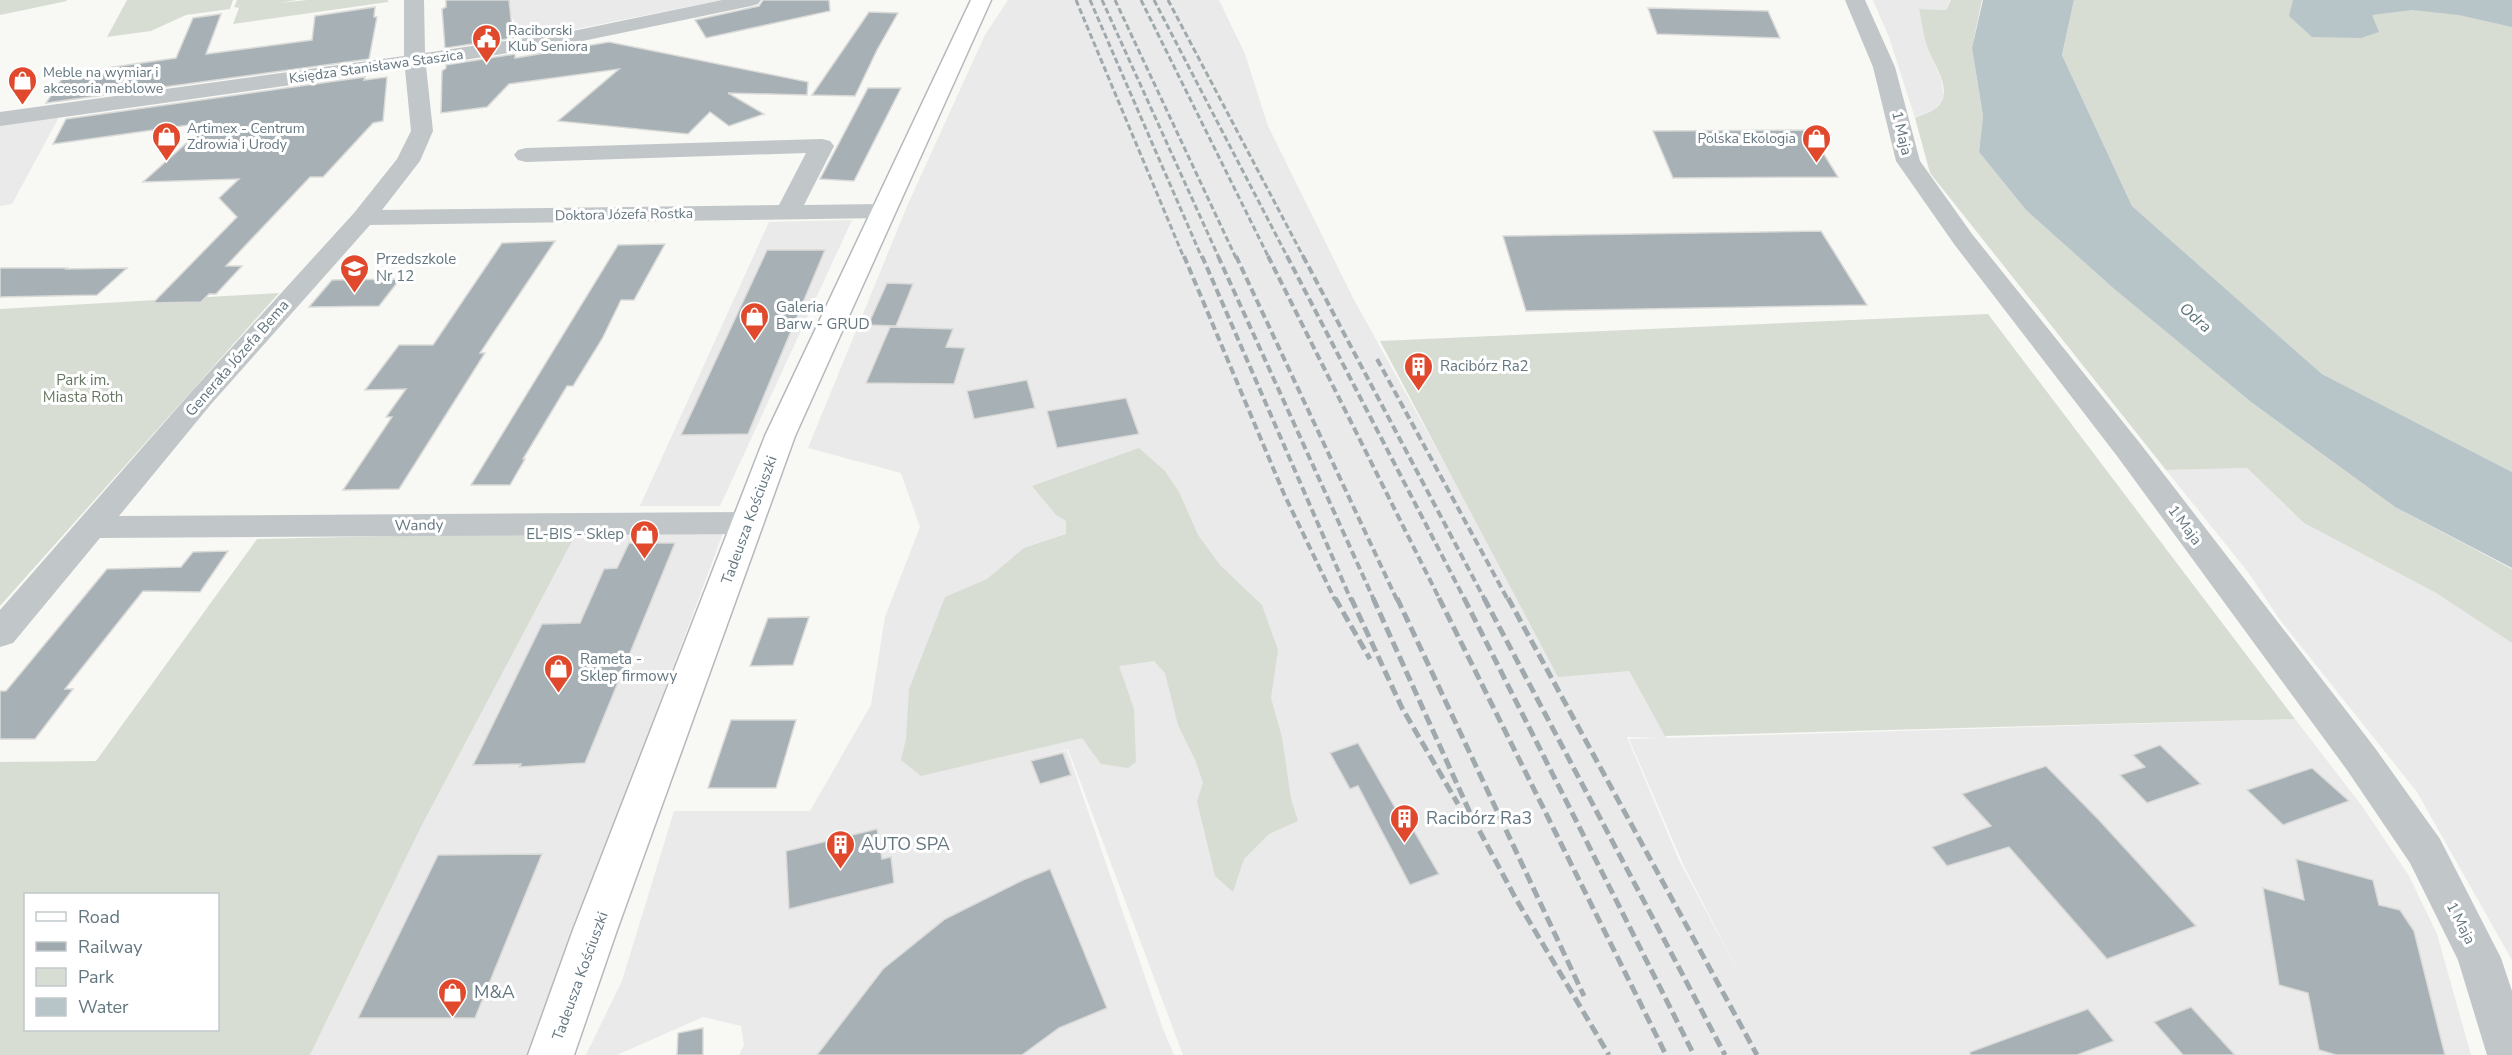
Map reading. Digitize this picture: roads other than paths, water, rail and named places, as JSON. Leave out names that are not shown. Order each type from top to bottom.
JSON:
[{"type":"main road","name":"Tadeusza Kościuszki","points":[[551,1055],[595,930],[780,436],[981,0]]},
{"type":"street","name":"Generała Józefa Bema","points":[[0,634],[260,330],[363,218],[408,161],[422,131],[414,0]]},
{"type":"street","name":"Księdza Stanisława Staszica","points":[[0,119],[573,37],[750,0]]},
{"type":"street","name":"1 Maja","points":[[1855,0],[1884,67],[1908,161],[1963,239],[2128,449],[2361,759],[2426,851],[2479,958],[2510,1055]]},
{"type":"street","points":[[526,154],[822,146],[788,212]]},
{"type":"street","name":"Doktora Józefa Rostka","points":[[363,218],[884,211]]},
{"type":"street","name":"Wandy","points":[[91,528],[748,523]]},
{"type":"water","name":"Odra","points":[[1983,0],[2074,0],[2062,55],[2132,206],[2322,374],[2512,472],[2512,568],[2395,507],[2251,402],[2113,288],[2026,210],[1979,152],[1983,116],[1972,48]]},
{"type":"water","points":[[2293,0],[2512,0],[2512,27],[2459,15],[2412,10],[2372,15],[2379,32],[2361,38],[2312,37],[2289,16]]},
{"type":"railway","points":[[1076,0],[1184,258]]},
{"type":"railway","points":[[1090,0],[1202,258]]},
{"type":"railway","points":[[1102,0],[1219,258]]},
{"type":"railway","points":[[1115,0],[1236,258]]},
{"type":"railway","points":[[1141,0],[1269,258]]},
{"type":"railway","points":[[1154,0],[1288,258]]},
{"type":"railway","points":[[1168,0],[1304,258]]},
{"type":"railway","points":[[1184,256],[1284,494],[1335,600]]},
{"type":"railway","points":[[1202,256],[1351,600]]},
{"type":"railway","points":[[1218,256],[1374,600]]},
{"type":"railway","points":[[1236,256],[1397,600]]},
{"type":"railway","points":[[1287,256],[1465,600]]},
{"type":"railway","points":[[1303,256],[1485,600]]},
{"type":"railway","points":[[1269,258],[1439,598]]},
{"type":"railway","points":[[1377,359],[1508,600]]},
{"type":"railway","points":[[1335,598],[1370,659]]},
{"type":"railway","points":[[1351,598],[1402,708],[1458,804]]},
{"type":"railway","points":[[1373,598],[1471,815],[1516,899],[1609,1055]]},
{"type":"railway","points":[[1397,598],[1584,996]]},
{"type":"railway","points":[[1439,598],[1666,1055]]},
{"type":"railway","points":[[1464,598],[1694,1055]]},
{"type":"railway","points":[[1484,598],[1725,1055]]},
{"type":"railway","points":[[1508,598],[1757,1055]]},
{"type":"place","name":"Raciborski Klub Seniora","points":[[487,64]]},
{"type":"place","name":"Meble na wymiar i akcesoria meblowe","points":[[22,106]]},
{"type":"place","name":"Artimex - Centrum Zdrowia i Urody","points":[[166,162]]},
{"type":"place","name":"Polska Ekologia","points":[[1817,164]]},
{"type":"place","name":"Przedszkole Nr 12","points":[[355,294]]},
{"type":"place","name":"Galeria Barw - GRUD","points":[[755,342]]},
{"type":"place","name":"Racibórz Ra2","points":[[1419,392]]},
{"type":"place","name":"EL-BIS - Sklep","points":[[645,560]]},
{"type":"place","name":"Rameta - Sklep firmowy","points":[[559,694]]},
{"type":"place","name":"Racibórz Ra3","points":[[1405,844]]},
{"type":"place","name":"AUTO SPA","points":[[840,870]]},
{"type":"place","name":"M&A","points":[[453,1018]]},
{"type":"park label","name":"Park im. Miasta Roth","points":[[83,388]]}]
